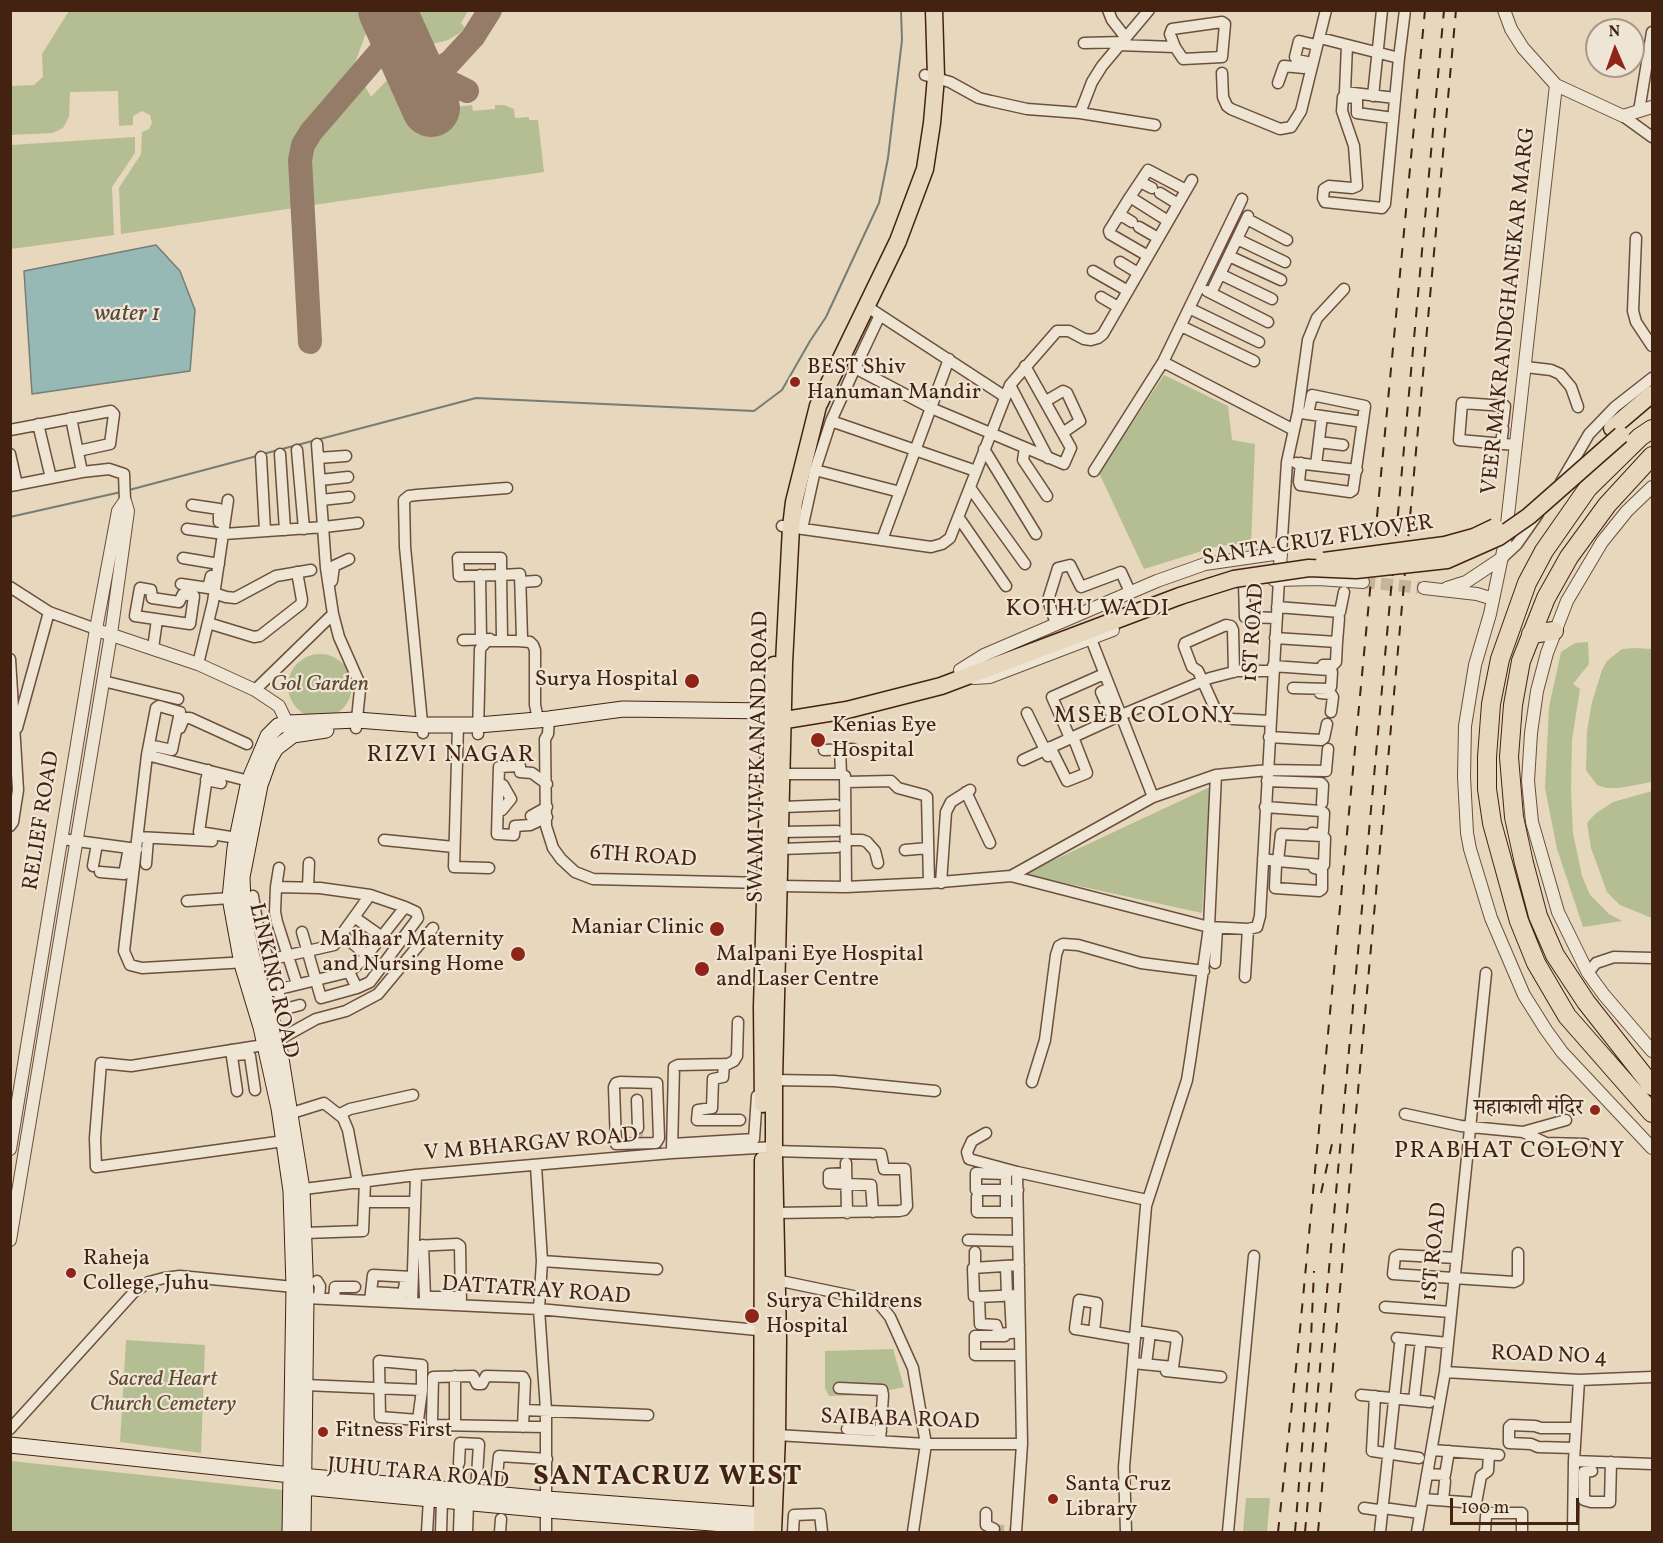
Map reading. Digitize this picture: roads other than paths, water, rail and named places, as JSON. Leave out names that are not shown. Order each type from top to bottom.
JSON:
[{"type":"highway","points":[[1645,1091],[1567,1016],[1536,963],[1519,921],[1492,823],[1487,789],[1487,757],[1491,704],[1500,659],[1527,584],[1544,551],[1588,488],[1640,437],[1653,429]]},
{"type":"highway","points":[[1653,456],[1607,505],[1569,557],[1546,598],[1521,661],[1509,738],[1510,785],[1524,863],[1538,916],[1556,955],[1645,1091],[1653,1113]]},
{"type":"highway","points":[[1531,634],[1554,631]]},
{"type":"main road","name":"SWAMI VIVEKANAND ROAD","points":[[805,439],[818,406],[873,311],[925,169],[932,123],[924,10]]},
{"type":"main road","name":"SWAMI VIVEKANAND ROAD","points":[[766,1526],[764,1428],[770,1331],[776,1280],[775,1213],[767,1142],[774,1080],[772,885],[780,625],[794,502],[808,408],[889,241],[913,176],[930,76],[934,10]]},
{"type":"main road","points":[[1616,431],[1653,394]]},
{"type":"main road","name":"SANTA CRUZ FLYOVER","points":[[777,716],[870,696],[890,695],[965,672],[1179,592],[1234,574],[1298,563],[1445,545],[1474,537],[1493,528],[1523,507],[1616,431],[1653,409]]},
{"type":"main road","name":"SANTA CRUZ FLYOVER","points":[[1179,592],[1234,579],[1309,568],[1359,576],[1448,560],[1499,537],[1529,516],[1616,431]]},
{"type":"main road","points":[[290,729],[356,724],[458,730],[544,726],[623,713],[777,716]]},
{"type":"main road","name":"SWAMI VIVEKANAND ROAD","points":[[766,1526],[777,1435],[770,1331],[762,1007],[772,885],[781,835],[783,774],[777,716]]},
{"type":"main road","name":"LINKING ROAD","points":[[288,1127],[274,1086],[271,1042],[270,991],[254,961],[230,898],[236,841],[249,781],[268,736],[278,726],[290,729],[269,760],[260,785],[242,877],[243,904],[252,928],[254,961],[271,1042],[288,1127],[313,1298],[297,1481]]},
{"type":"main road","name":"LINKING ROAD","points":[[296,1190],[294,1287],[296,1526]]},
{"type":"main road","name":"JUHU TARA ROAD","points":[[10,1445],[297,1481]]},
{"type":"main road","name":"JUHU TARA ROAD","points":[[10,1453],[365,1487],[454,1498],[499,1508],[547,1504],[648,1512],[766,1526]]},
{"type":"main road","name":"JUHU TARA ROAD","points":[[365,1487],[454,1498]]},
{"type":"street","points":[[1108,10],[1122,42]]},
{"type":"street","points":[[1080,113],[1092,82],[1149,10]]},
{"type":"street","points":[[1222,74],[1223,97],[1227,106],[1280,129],[1291,127],[1301,111],[1326,10]]},
{"type":"street","points":[[1373,96],[1382,10]]},
{"type":"street","points":[[1395,98],[1343,96],[1342,111],[1354,146],[1357,186],[1352,188],[1329,186],[1324,189],[1325,202],[1380,209],[1384,207],[1405,10]]},
{"type":"street","points":[[1504,10],[1511,29],[1523,48],[1556,85],[1623,116],[1653,137]]},
{"type":"street","points":[[1222,22],[1225,24],[1222,57],[1183,59],[1175,47],[1170,32],[1172,28],[1222,22]]},
{"type":"street","points":[[1639,111],[1653,32]]},
{"type":"street","points":[[1311,66],[1296,59],[1299,41],[1347,45],[1399,57]]},
{"type":"street","points":[[1084,43],[1122,42],[1175,47]]},
{"type":"street","points":[[1347,45],[1344,90],[1357,96]]},
{"type":"street","points":[[1278,83],[1284,66],[1311,66]]},
{"type":"street","points":[[930,76],[950,82],[979,98],[1027,109],[1080,113],[1155,125]]},
{"type":"street","name":"VEER MAKRANDGHANEKAR MARG","points":[[1556,85],[1505,542],[1493,599],[1475,665],[1465,726],[1464,777],[1467,833],[1491,918],[1524,995],[1562,1052],[1652,1151]]},
{"type":"street","points":[[1357,96],[1358,114],[1393,118]]},
{"type":"street","points":[[1623,116],[1653,107]]},
{"type":"street","points":[[1148,256],[1110,234],[1109,231],[1146,171],[1150,170],[1186,190]]},
{"type":"street","points":[[1004,396],[873,311],[855,368],[831,421],[792,528],[931,547],[942,544],[950,537],[959,518],[1010,385],[1057,331],[1069,331],[1083,339],[1098,338],[1103,334],[1192,180]]},
{"type":"street","points":[[1140,182],[1178,204]]},
{"type":"street","points":[[1130,197],[1168,221]]},
{"type":"street","points":[[1184,327],[1205,290],[1242,199]]},
{"type":"street","points":[[1119,214],[1158,238]]},
{"type":"street","points":[[1094,471],[1163,363],[1205,290],[1220,274],[1248,218],[1287,240]]},
{"type":"street","points":[[1636,238],[1633,311],[1635,322],[1653,346]]},
{"type":"street","points":[[1237,239],[1285,262]]},
{"type":"street","points":[[1229,256],[1281,280]]},
{"type":"street","points":[[1120,262],[1138,273]]},
{"type":"street","points":[[1093,271],[1128,291]]},
{"type":"street","points":[[1220,274],[1272,299]]},
{"type":"street","name":"1ST ROAD","points":[[1249,929],[1257,927],[1259,923],[1287,462],[1294,430],[1303,413],[1308,340],[1317,318],[1344,289]]},
{"type":"street","points":[[1205,290],[1268,322]]},
{"type":"street","points":[[1101,297],[1118,307]]},
{"type":"street","points":[[1195,311],[1259,342]]},
{"type":"street","points":[[1184,327],[1254,361]]},
{"type":"street","points":[[882,540],[949,359]]},
{"type":"street","points":[[1163,363],[1294,430]]},
{"type":"street","points":[[855,368],[931,408],[1064,464],[1071,448],[1025,366]]},
{"type":"street","points":[[1526,367],[1551,370],[1560,374],[1571,387],[1578,407]]},
{"type":"street","points":[[1443,589],[1466,582],[1502,558],[1517,544],[1565,476],[1589,434],[1615,407],[1653,378]]},
{"type":"street","points":[[1010,385],[1048,458]]},
{"type":"street","points":[[1046,401],[1064,391],[1067,393],[1080,421],[1064,432]]},
{"type":"street","points":[[1301,463],[1300,485],[1350,492],[1354,488],[1364,422],[1365,404],[1313,395],[1303,413],[1364,422]]},
{"type":"street","points":[[1501,444],[1503,429],[1500,428],[1504,412],[1503,406],[1462,404],[1459,440],[1516,446]]},
{"type":"street","points":[[10,430],[109,411],[114,414],[110,444],[78,452]]},
{"type":"street","points":[[1504,412],[1520,414]]},
{"type":"street","points":[[1316,465],[1322,416]]},
{"type":"street","points":[[71,418],[82,472]]},
{"type":"street","points":[[831,421],[976,471]]},
{"type":"street","points":[[38,424],[51,478]]},
{"type":"street","points":[[1319,442],[1343,445]]},
{"type":"street","points":[[317,444],[326,567],[339,637],[358,680],[360,702],[356,724]]},
{"type":"street","points":[[1024,448],[1023,460],[1047,496]]},
{"type":"street","points":[[984,449],[1036,534]]},
{"type":"street","points":[[297,450],[304,529]]},
{"type":"street","points":[[10,454],[14,486],[109,468],[124,474],[125,500],[128,511],[116,550]]},
{"type":"street","points":[[280,454],[285,530]]},
{"type":"street","points":[[318,459],[346,456]]},
{"type":"street","points":[[261,457],[265,531]]},
{"type":"street","points":[[1287,462],[1357,470]]},
{"type":"street","points":[[815,470],[900,492]]},
{"type":"street","points":[[320,480],[348,477]]},
{"type":"street","points":[[1653,487],[1627,511],[1598,549],[1567,601],[1554,631],[1537,691],[1528,781],[1532,822],[1558,912],[1587,973],[1653,1051]]},
{"type":"street","points":[[423,729],[405,547],[404,500],[409,496],[417,495],[507,488]]},
{"type":"street","points":[[971,489],[1025,564]]},
{"type":"street","points":[[321,500],[349,497]]},
{"type":"street","points":[[198,664],[214,593],[220,534],[228,500]]},
{"type":"street","points":[[192,505],[219,509],[220,534]]},
{"type":"street","points":[[959,518],[1006,586]]},
{"type":"street","points":[[188,529],[220,534],[358,523]]},
{"type":"street","name":"RELIEF ROAD","points":[[10,1149],[96,629],[116,550]]},
{"type":"street","name":"RELIEF ROAD","points":[[10,1240],[111,634],[116,550]]},
{"type":"street","points":[[965,672],[984,655],[1130,592],[1205,564],[1281,553]]},
{"type":"street","points":[[183,558],[216,563]]},
{"type":"street","points":[[502,638],[501,575],[501,558],[457,559],[458,576],[501,575],[520,574],[522,638]]},
{"type":"street","points":[[331,593],[334,566],[349,559]]},
{"type":"street","points":[[181,584],[209,587],[216,563]]},
{"type":"street","points":[[1056,624],[1048,600],[1058,568],[1070,565],[1081,587],[1121,572],[1130,592]]},
{"type":"street","points":[[214,593],[235,598],[268,579],[310,570]]},
{"type":"street","points":[[208,621],[254,637],[260,636],[301,604],[296,574]]},
{"type":"street","points":[[480,575],[481,639]]},
{"type":"street","points":[[965,672],[990,677],[1091,639],[1192,596],[1235,583],[1359,576]]},
{"type":"street","points":[[521,582],[536,581]]},
{"type":"street","points":[[1244,582],[1245,616],[1340,612],[1344,592]]},
{"type":"street","points":[[10,586],[49,612],[198,664],[255,690],[279,706],[290,729]]},
{"type":"street","points":[[139,588],[151,590],[152,598],[179,603],[183,594],[194,596],[189,626],[157,620],[135,615],[139,588]]},
{"type":"street","points":[[1424,588],[1477,594],[1493,599]]},
{"type":"street","points":[[15,737],[49,612]]},
{"type":"street","points":[[255,690],[333,614]]},
{"type":"street","points":[[1293,664],[1333,665],[1336,662],[1339,618]]},
{"type":"street","points":[[153,648],[157,620]]},
{"type":"street","points":[[208,621],[230,626]]},
{"type":"street","points":[[1234,672],[1233,628],[1226,625],[1184,644],[1192,666],[1198,671],[1218,715],[1233,719],[1270,721]]},
{"type":"street","points":[[463,640],[535,638],[540,643],[544,726]]},
{"type":"street","points":[[1275,638],[1337,642]]},
{"type":"street","points":[[1091,639],[1109,687],[1115,714],[1153,797]]},
{"type":"street","points":[[478,729],[480,649],[487,641],[530,642],[533,645],[535,650],[535,705],[544,726]]},
{"type":"street","points":[[10,659],[18,790],[13,822],[10,826]]},
{"type":"street","points":[[1023,760],[1069,740],[1115,714],[1202,681],[1234,672],[1273,668],[1332,672],[1329,689],[1293,688]]},
{"type":"street","points":[[1069,740],[1052,697],[1104,674]]},
{"type":"street","points":[[103,681],[147,687],[178,699]]},
{"type":"street","points":[[1272,690],[1331,694],[1331,712]]},
{"type":"street","points":[[1027,713],[1067,781],[1087,773],[1047,698]]},
{"type":"street","points":[[167,755],[173,749],[181,713],[159,706],[156,709],[148,750],[139,843],[124,951],[130,965],[142,968],[254,961],[334,945],[370,895]]},
{"type":"street","points":[[167,755],[184,718],[190,718],[247,744]]},
{"type":"street","points":[[1269,737],[1321,740],[1324,738],[1327,724]]},
{"type":"street","name":"6TH ROAD","points":[[544,726],[544,784],[549,838],[561,859],[575,872],[593,879],[846,887],[941,883],[1011,876]]},
{"type":"street","points":[[1041,729],[1062,785]]},
{"type":"street","points":[[458,730],[454,867],[489,868]]},
{"type":"street","points":[[840,749],[846,840],[846,887]]},
{"type":"street","points":[[824,750],[853,749]]},
{"type":"street","points":[[1011,876],[1153,797],[1216,775],[1267,775],[1326,771],[1328,749]]},
{"type":"street","points":[[148,750],[197,763],[214,778],[249,781]]},
{"type":"street","points":[[500,810],[515,826],[514,835],[498,835],[499,766],[520,766],[520,772]]},
{"type":"street","points":[[500,785],[520,772],[532,773],[544,784]]},
{"type":"street","points":[[783,774],[891,781],[898,788],[924,795],[928,801],[929,883]]},
{"type":"street","points":[[1215,963],[1213,927],[1216,775]]},
{"type":"street","points":[[1267,775],[1321,783],[1323,785],[1322,803]]},
{"type":"street","points":[[214,778],[199,832],[236,841]]},
{"type":"street","points":[[941,883],[946,812],[951,802],[968,791],[990,843]]},
{"type":"street","points":[[782,804],[836,804]]},
{"type":"street","points":[[1264,830],[1320,834],[1323,831],[1324,813],[1321,810],[1266,807]]},
{"type":"street","points":[[531,816],[547,812]]},
{"type":"street","points":[[515,826],[530,825],[547,812]]},
{"type":"street","points":[[781,835],[837,827]]},
{"type":"street","points":[[1263,862],[1277,863],[1324,865],[1325,838],[1323,836],[1281,834],[1277,863],[1275,888],[1322,889],[1321,868],[1277,863]]},
{"type":"street","points":[[781,835],[837,847]]},
{"type":"street","points":[[62,839],[97,844],[236,841]]},
{"type":"street","points":[[384,840],[453,847]]},
{"type":"street","points":[[846,840],[867,842],[875,851],[878,863]]},
{"type":"street","points":[[97,844],[96,869],[124,874],[139,843]]},
{"type":"street","points":[[139,843],[146,864]]},
{"type":"street","points":[[905,850],[928,848]]},
{"type":"street","points":[[308,887],[309,863]]},
{"type":"street","points":[[279,868],[276,891],[277,922],[297,984]]},
{"type":"street","points":[[1011,876],[1213,927],[1249,929],[1245,977]]},
{"type":"street","points":[[277,922],[252,928],[252,896],[308,887],[320,888],[370,895],[405,907],[418,915],[370,982],[321,998],[302,932]]},
{"type":"street","points":[[319,900],[320,888]]},
{"type":"street","points":[[188,901],[230,898]]},
{"type":"street","points":[[300,1005],[284,1008],[270,991],[349,972],[367,955],[405,907]]},
{"type":"street","points":[[354,917],[403,939]]},
{"type":"street","points":[[1126,1533],[1124,1467],[1148,1200],[1187,1080],[1213,927]]},
{"type":"street","points":[[304,1233],[363,1231],[361,1183],[348,1130],[340,1114],[324,1102],[288,1127],[96,1167],[101,1063],[131,1066],[232,1053],[271,1042],[316,1019],[346,1011],[378,994],[433,928]]},
{"type":"street","points":[[342,935],[367,955]]},
{"type":"street","points":[[1032,1082],[1046,1040],[1059,946],[1078,945],[1142,963],[1204,971]]},
{"type":"street","points":[[1587,973],[1596,963],[1614,957],[1653,958]]},
{"type":"street","points":[[349,972],[357,987]]},
{"type":"street","name":"1ST ROAD","points":[[1417,1533],[1445,1372],[1451,1312],[1451,1258],[1471,1127],[1486,973]]},
{"type":"street","points":[[672,1149],[674,1067],[731,1063],[737,1056],[738,1022]]},
{"type":"street","points":[[758,1024],[767,1142]]},
{"type":"street","points":[[232,1053],[246,1091]]},
{"type":"street","points":[[232,1053],[249,1054],[246,1091]]},
{"type":"street","points":[[724,1064],[723,1077],[713,1079],[712,1108],[698,1110],[697,1120],[740,1120]]},
{"type":"street","points":[[774,1080],[834,1081],[935,1091]]},
{"type":"street","points":[[617,1082],[657,1083],[658,1141],[656,1143],[638,1136],[619,1145],[615,1142],[614,1087],[617,1082]]},
{"type":"street","points":[[246,1091],[274,1086]]},
{"type":"street","points":[[340,1114],[350,1108],[413,1095]]},
{"type":"street","points":[[637,1100],[639,1157]]},
{"type":"street","points":[[1405,1113],[1471,1127],[1523,1132],[1546,1143],[1585,1144]]},
{"type":"street","points":[[1523,1132],[1566,1119]]},
{"type":"street","points":[[986,1133],[972,1141],[967,1152],[969,1159],[1017,1172],[1148,1200]]},
{"type":"street","name":"V M BHARGAV ROAD","points":[[296,1190],[416,1175],[639,1157],[672,1149],[767,1142],[875,1153],[882,1156],[884,1169],[905,1165],[906,1208],[899,1211],[873,1212]]},
{"type":"street","points":[[536,1166],[542,1261],[539,1309],[546,1410],[546,1533]]},
{"type":"street","points":[[1012,1296],[1019,1265],[1018,1241],[1012,1212],[1012,1190],[1017,1172]]},
{"type":"street","points":[[775,1213],[847,1213],[873,1212],[872,1185],[846,1173],[847,1213]]},
{"type":"street","points":[[412,1202],[416,1175]]},
{"type":"street","points":[[408,1188],[425,1296],[461,1301],[460,1246],[457,1244],[418,1246]]},
{"type":"street","points":[[977,1197],[977,1212],[1012,1212]]},
{"type":"street","points":[[369,1202],[412,1202]]},
{"type":"street","points":[[969,1240],[1018,1241]]},
{"type":"street","points":[[409,1277],[373,1275],[370,1296],[403,1294],[409,1277],[418,1246]]},
{"type":"street","points":[[975,1252],[974,1296],[979,1298],[1012,1296]]},
{"type":"street","points":[[1451,1258],[1397,1256],[1393,1272],[1394,1275],[1514,1282],[1518,1280],[1518,1253]]},
{"type":"street","points":[[1228,1533],[1254,1256]]},
{"type":"street","points":[[542,1261],[657,1269]]},
{"type":"street","points":[[975,1267],[1019,1265]]},
{"type":"street","points":[[1006,1266],[1012,1296],[1022,1444],[1015,1512]]},
{"type":"street","points":[[10,1429],[134,1292],[148,1282],[180,1276],[294,1287],[313,1298],[320,1286],[318,1281]]},
{"type":"street","points":[[409,1277],[412,1303]]},
{"type":"street","points":[[776,1280],[876,1301],[890,1317],[913,1368],[926,1444],[913,1533]]},
{"type":"street","points":[[334,1299],[335,1287],[355,1282],[354,1300]]},
{"type":"street","name":"DATTATRAY ROAD","points":[[313,1298],[354,1300],[370,1296],[412,1303],[461,1301],[770,1331]]},
{"type":"street","points":[[979,1298],[980,1324],[996,1324],[998,1334],[1015,1335]]},
{"type":"street","points":[[1386,1307],[1451,1312]]},
{"type":"street","points":[[1094,1332],[1136,1335],[1150,1333],[1177,1337],[1174,1366],[1133,1365]]},
{"type":"street","points":[[1146,1364],[1150,1333]]},
{"type":"street","points":[[1015,1335],[975,1337],[976,1355],[1015,1355]]},
{"type":"street","points":[[1380,1533],[1398,1342],[1448,1343]]},
{"type":"street","points":[[1414,1400],[1420,1348]]},
{"type":"street","points":[[381,1361],[420,1364],[422,1390],[417,1420],[380,1417],[379,1388],[379,1363],[381,1361]]},
{"type":"street","points":[[1133,1365],[1221,1377]]},
{"type":"street","name":"ROAD NO 4","points":[[1445,1372],[1579,1380],[1653,1377]]},
{"type":"street","points":[[455,1376],[455,1425]]},
{"type":"street","points":[[524,1427],[525,1381],[523,1377],[486,1376],[482,1384],[477,1384],[473,1376],[433,1377],[432,1422],[435,1425],[524,1427],[546,1427]]},
{"type":"street","points":[[1579,1380],[1574,1461],[1579,1499]]},
{"type":"street","points":[[305,1385],[422,1390]]},
{"type":"street","points":[[839,1388],[882,1390],[883,1395],[880,1436],[847,1429]]},
{"type":"street","points":[[1361,1395],[1430,1402]]},
{"type":"street","points":[[1376,1396],[1371,1449],[1373,1452],[1419,1458]]},
{"type":"street","points":[[524,1410],[648,1415]]},
{"type":"street","points":[[1575,1443],[1537,1446],[1509,1443],[1508,1440],[1509,1425],[1576,1428]]},
{"type":"street","points":[[1537,1426],[1537,1446]]},
{"type":"street","name":"SAIBABA ROAD","points":[[777,1435],[880,1436],[926,1444],[1022,1444]]},
{"type":"street","points":[[1562,1438],[1575,1443]]},
{"type":"street","points":[[442,1533],[454,1498],[479,1444],[460,1443],[454,1498],[459,1533]]},
{"type":"street","points":[[1423,1499],[1478,1502],[1481,1476],[1487,1473],[1494,1455],[1432,1449]]},
{"type":"street","points":[[1427,1474],[1445,1475],[1449,1451]]},
{"type":"street","points":[[500,1533],[499,1456],[547,1459]]},
{"type":"street","points":[[1574,1461],[1653,1464]]},
{"type":"street","points":[[1573,1533],[1579,1499],[1588,1471],[1574,1461]]},
{"type":"street","points":[[1579,1499],[1590,1502],[1610,1502],[1611,1462]]},
{"type":"street","points":[[1443,1500],[1445,1481]]},
{"type":"street","points":[[427,1533],[454,1498]]},
{"type":"street","points":[[454,1498],[467,1533]]},
{"type":"street","points":[[1364,1508],[1420,1513]]},
{"type":"street","points":[[986,1513],[986,1525],[994,1529]]},
{"type":"street","points":[[1485,1533],[1485,1516],[1488,1513],[1522,1513],[1522,1533]]},
{"type":"street","points":[[793,1533],[794,1515],[820,1514],[822,1533]]},
{"type":"water","name":"water 1","points":[[156,245],[180,271],[195,310],[190,371],[32,394],[24,271]]},
{"type":"waterway","points":[[263,454],[476,398],[754,411],[782,390],[826,317],[879,203],[888,158],[902,40],[901,10]]},
{"type":"waterway","points":[[129,490],[257,456]]},
{"type":"waterway","points":[[10,517],[121,492]]},
{"type":"tunnel","points":[[1363,582],[1424,588]]},
{"type":"tunnel","points":[[638,1128],[638,1137]]},
{"type":"tunnel","points":[[994,1529],[1011,1531]]},
{"type":"railway","points":[[1278,1532],[1299,1340],[1425,10]]},
{"type":"railway","points":[[1305,1532],[1444,10]]},
{"type":"railway","points":[[1318,1532],[1456,10]]},
{"type":"railway","points":[[1321,1193],[1334,1135]]},
{"type":"railway","points":[[1295,1532],[1311,1338],[1314,1271]]},
{"type":"place","name":"BEST Shiv Hanuman Mandir","points":[[795,382]]},
{"type":"place","name":"Surya Hospital","points":[[692,681]]},
{"type":"place","name":"Kenias Eye Hospital","points":[[818,740]]},
{"type":"place","name":"Maniar Clinic","points":[[717,929]]},
{"type":"place","name":"Malhaar Maternity and Nursing Home","points":[[518,954]]},
{"type":"place","name":"Malpani Eye Hospital and Laser Centre","points":[[702,969]]},
{"type":"place","name":"महाकाली मंदिर","points":[[1595,1110]]},
{"type":"place","name":"Raheja College, Juhu","points":[[71,1273]]},
{"type":"place","name":"Surya Childrens Hospital","points":[[752,1316]]},
{"type":"place","name":"Fitness First","points":[[323,1432]]},
{"type":"place","name":"Santa Cruz Library","points":[[1053,1499]]},
{"type":"district","name":"KOTHU WADI","points":[[1088,611]]},
{"type":"district","name":"MSEB COLONY","points":[[1145,718]]},
{"type":"district","name":"RIZVI NAGAR","points":[[451,757]]},
{"type":"district","name":"PRABHAT COLONY","points":[[1510,1153]]},
{"type":"district","name":"SANTACRUZ WEST","points":[[668,1479]]},
{"type":"park label","name":"Gol Garden","points":[[320,686]]},
{"type":"park label","name":"Sacred Heart Church Cemetery","points":[[163,1394]]}]
